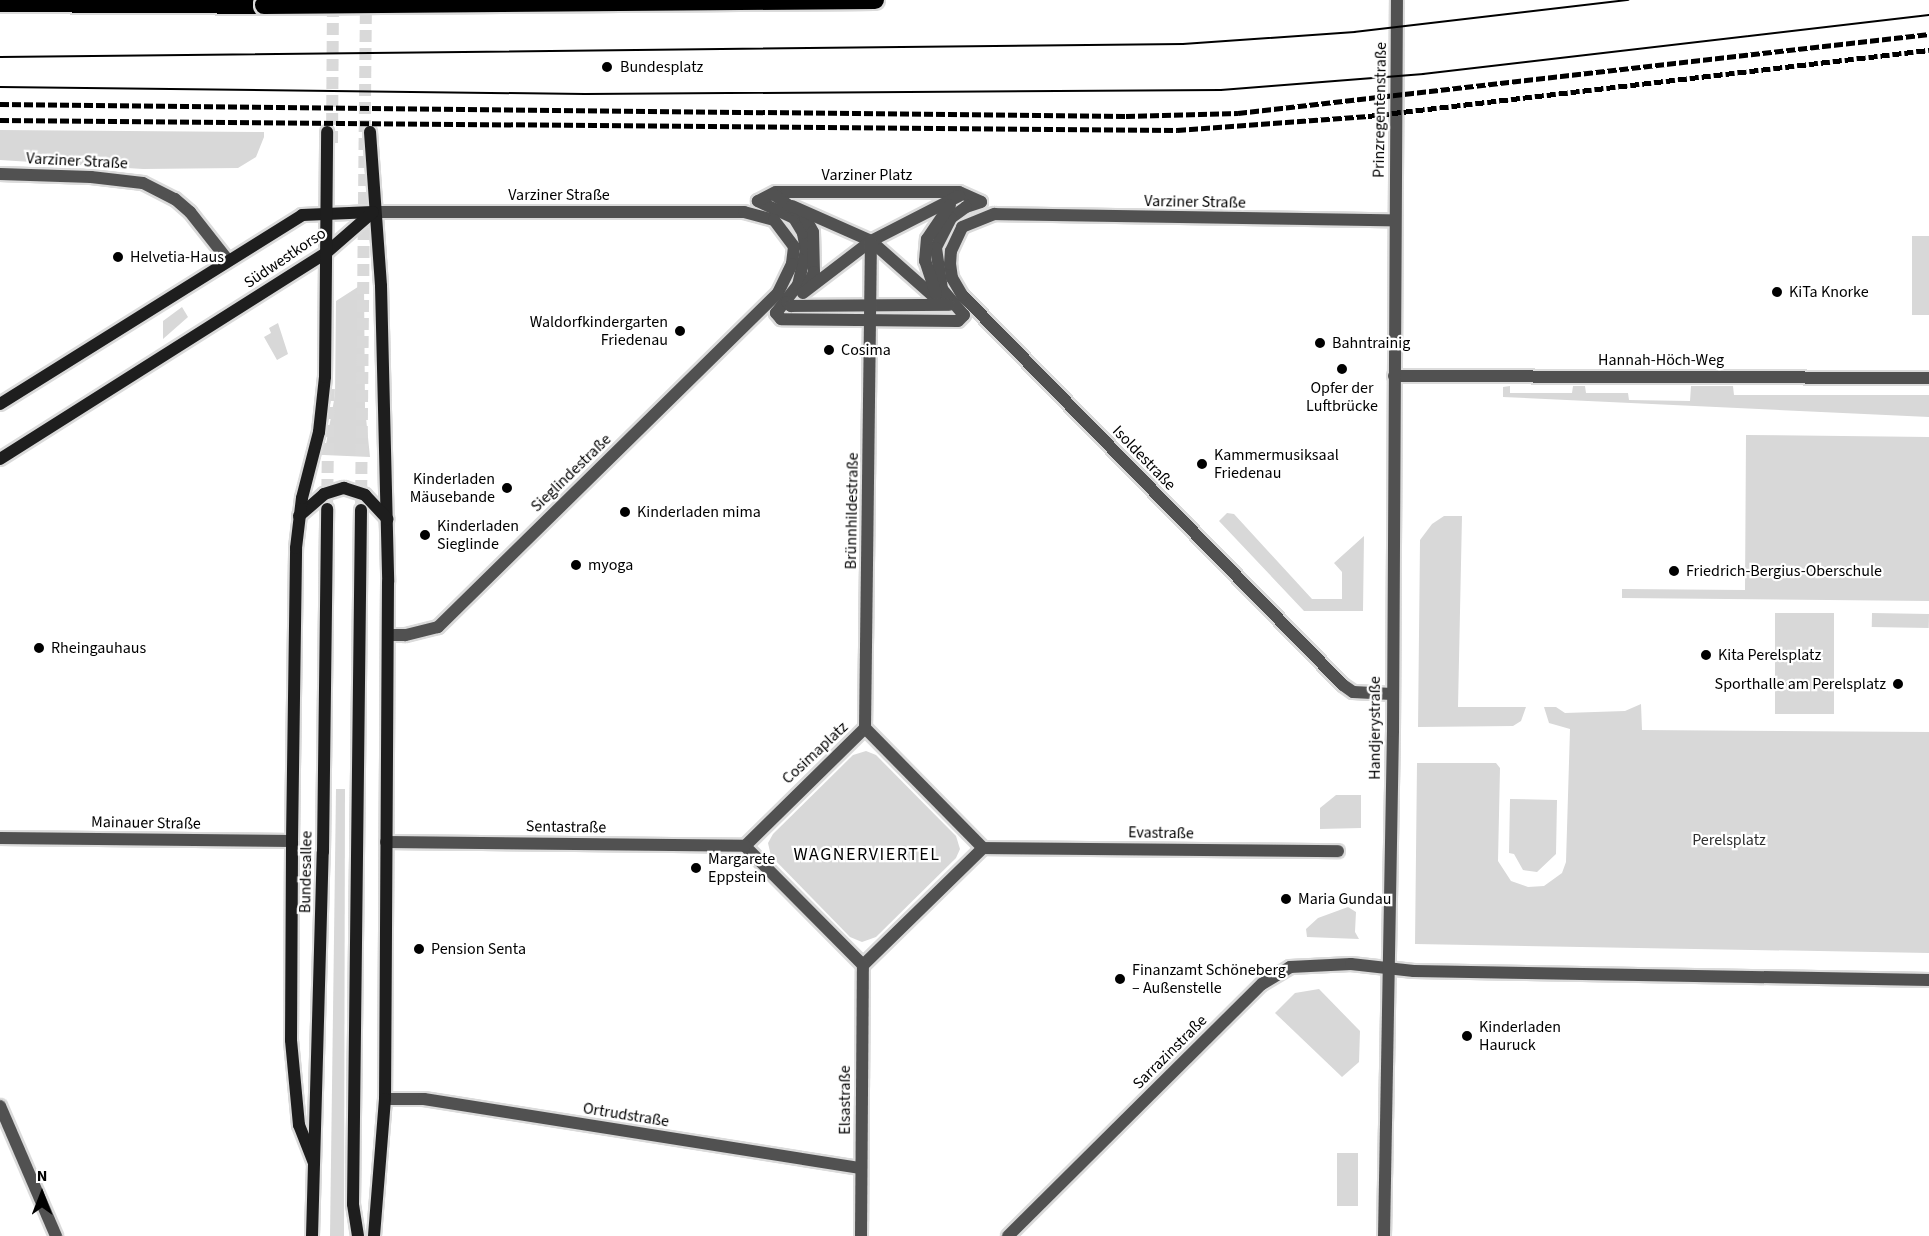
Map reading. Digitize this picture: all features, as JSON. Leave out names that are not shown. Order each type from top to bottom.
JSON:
[{"type":"highway","points":[[0,3],[264,5],[886,0]]},
{"type":"main road","points":[[314,1163],[299,1125],[291,1040],[292,841],[299,516],[324,402],[327,132]]},
{"type":"main road","points":[[369,132],[381,286],[388,635],[385,1099],[374,1236]]},
{"type":"main road","name":"Südwestkorso","points":[[0,404],[302,215],[326,211],[374,212]]},
{"type":"main road","name":"Südwestkorso","points":[[0,459],[326,254],[374,212]]},
{"type":"main road","points":[[299,516],[324,494],[344,488],[365,495],[387,519]]},
{"type":"main road","name":"Bundesallee","points":[[312,1236],[327,509]]},
{"type":"main road","points":[[358,1236],[353,1204],[361,510]]},
{"type":"street","name":"Prinzregentenstraße","points":[[1395,220],[1397,0]]},
{"type":"street","name":"Varziner Straße","points":[[0,174],[91,177],[143,183],[175,199],[190,212],[227,260]]},
{"type":"street","name":"Varziner Platz","points":[[773,194],[960,195]]},
{"type":"street","points":[[789,304],[803,275],[806,244],[794,218],[758,201],[773,194],[792,206],[871,241],[946,304],[964,315],[958,321],[851,320],[780,317],[776,313],[789,304],[871,241],[960,195],[981,202],[951,218],[936,248],[939,282],[946,304]]},
{"type":"street","points":[[946,304],[929,282],[927,239],[938,217],[960,195]]},
{"type":"street","points":[[792,206],[809,225],[816,250],[814,272],[803,293]]},
{"type":"street","name":"Varziner Straße","points":[[374,212],[744,212],[774,220],[794,247],[785,282],[765,306]]},
{"type":"street","name":"Varziner Straße","points":[[995,214],[1395,220]]},
{"type":"street","name":"Isoldestraße","points":[[995,214],[962,227],[955,242],[950,264],[952,278],[962,295],[1344,685],[1353,692],[1392,694]]},
{"type":"street","name":"Handjerystraße","points":[[1384,1236],[1392,694],[1395,220]]},
{"type":"street","points":[[871,241],[871,301]]},
{"type":"street","points":[[789,304],[851,307],[871,301],[890,307],[946,304]]},
{"type":"street","name":"Brünnhildestraße","points":[[865,728],[871,301]]},
{"type":"street","name":"Sieglindestraße","points":[[388,635],[405,635],[438,627],[765,306]]},
{"type":"street","points":[[851,307],[851,320]]},
{"type":"street","points":[[890,307],[890,320]]},
{"type":"street","name":"Hannah-Höch-Weg","points":[[1394,376],[1929,378]]},
{"type":"street","name":"Cosimaplatz","points":[[745,846],[865,728],[983,848]]},
{"type":"street","name":"Mainauer Straße","points":[[0,837],[292,841]]},
{"type":"street","name":"Sentastraße","points":[[386,842],[745,846]]},
{"type":"street","points":[[745,846],[863,965],[983,848]]},
{"type":"street","name":"Evastraße","points":[[983,848],[1338,851]]},
{"type":"street","name":"Elsastraße","points":[[861,1236],[863,965]]},
{"type":"street","name":"Sarrazinstraße","points":[[1008,1236],[1275,974],[1306,965],[1389,968]]},
{"type":"street","points":[[1389,968],[1929,980]]},
{"type":"street","name":"Ortrudstraße","points":[[385,1099],[424,1099],[861,1168]]},
{"type":"street","points":[[0,1106],[56,1236]]},
{"type":"green space","points":[[0,130],[264,132],[264,137],[256,157],[238,168],[143,169],[0,160]]},
{"type":"green space","points":[[1912,236],[1929,236],[1929,315],[1912,315]]},
{"type":"green space","points":[[364,283],[365,408],[370,457],[324,455],[335,395],[336,301]]},
{"type":"green space","points":[[182,307],[188,317],[163,339],[163,321]]},
{"type":"green space","points":[[278,323],[288,354],[277,360],[264,337],[271,333],[269,328]]},
{"type":"green space","points":[[1510,386],[1510,393],[1572,393],[1573,386],[1585,386],[1586,393],[1628,393],[1629,400],[1690,401],[1691,386],[1733,386],[1734,395],[1929,395],[1929,417],[1503,397],[1503,387]]},
{"type":"green space","points":[[1746,435],[1929,437],[1929,601],[1622,598],[1622,589],[1745,590]]},
{"type":"green space","points":[[1227,513],[1234,514],[1312,599],[1342,599],[1342,572],[1334,563],[1364,536],[1363,611],[1304,611],[1219,521]]},
{"type":"green space","points":[[1444,516],[1462,516],[1458,707],[1526,707],[1521,721],[1513,726],[1418,727],[1420,540],[1432,524]]},
{"type":"green space","points":[[1775,613],[1834,613],[1834,714],[1775,714]]},
{"type":"green space","points":[[1872,613],[1929,614],[1929,628],[1872,627]]},
{"type":"green space","name":"Perelsplatz","points":[[1641,704],[1642,730],[1929,732],[1929,953],[1415,944],[1417,763],[1496,763],[1500,768],[1498,861],[1511,881],[1528,887],[1544,886],[1562,873],[1566,862],[1570,729],[1549,723],[1544,707],[1556,707],[1565,713],[1625,711]]},
{"type":"green space","points":[[866,751],[876,755],[956,836],[960,849],[956,858],[876,937],[862,942],[850,937],[771,856],[768,843],[773,834],[853,755]]},
{"type":"green space","points":[[336,789],[345,789],[344,1236],[330,1236]]},
{"type":"green space","points":[[1336,795],[1361,795],[1361,828],[1320,829],[1320,808]]},
{"type":"green space","points":[[1510,799],[1557,800],[1556,854],[1537,872],[1523,870],[1514,854],[1509,853]]},
{"type":"green space","points":[[1348,907],[1356,912],[1355,932],[1359,939],[1307,937],[1306,929],[1318,918]]},
{"type":"green space","points":[[1319,989],[1360,1031],[1359,1062],[1342,1077],[1275,1013],[1295,993]]},
{"type":"green space","points":[[1337,1153],[1358,1153],[1358,1206],[1337,1206]]},
{"type":"tunnel","points":[[332,143],[333,0]]},
{"type":"tunnel","points":[[361,510],[366,0]]},
{"type":"tunnel","points":[[327,509],[329,385]]},
{"type":"tram line","points":[[0,57],[1183,44],[1355,32],[1628,0]]},
{"type":"tram line","points":[[0,87],[585,94],[1221,90],[1423,74],[1929,15]]},
{"type":"railway","points":[[0,104],[1126,116],[1238,113],[1929,34]]},
{"type":"railway","points":[[0,120],[1177,130],[1368,116],[1929,50]]},
{"type":"place","name":"Bundesplatz","points":[[607,67]]},
{"type":"place","name":"Helvetia-Haus","points":[[118,257]]},
{"type":"place","name":"KiTa Knorke","points":[[1777,292]]},
{"type":"place","name":"Waldorfkindergarten Friedenau","points":[[680,331]]},
{"type":"place","name":"Bahntrainig","points":[[1320,343]]},
{"type":"place","name":"Cosima","points":[[829,350]]},
{"type":"place","name":"Opfer der Luftbrücke","points":[[1342,369]]},
{"type":"place","name":"Kammermusiksaal Friedenau","points":[[1202,464]]},
{"type":"place","name":"Kinderladen Mäusebande","points":[[507,488]]},
{"type":"place","name":"Kinderladen mima","points":[[625,512]]},
{"type":"place","name":"Kinderladen Sieglinde","points":[[425,535]]},
{"type":"place","name":"myoga","points":[[576,565]]},
{"type":"place","name":"Friedrich-Bergius-Oberschule","points":[[1674,571]]},
{"type":"place","name":"Rheingauhaus","points":[[39,648]]},
{"type":"place","name":"Kita Perelsplatz","points":[[1706,655]]},
{"type":"place","name":"Sporthalle am Perelsplatz","points":[[1898,684]]},
{"type":"place","name":"Margarete Eppstein","points":[[696,868]]},
{"type":"place","name":"Maria Gundau","points":[[1286,899]]},
{"type":"place","name":"Pension Senta","points":[[419,949]]},
{"type":"place","name":"Finanzamt Schöneberg – Außenstelle","points":[[1120,979]]},
{"type":"place","name":"Kinderladen Hauruck","points":[[1467,1036]]},
{"type":"district","name":"WAGNERVIERTEL","points":[[867,855]]}]
